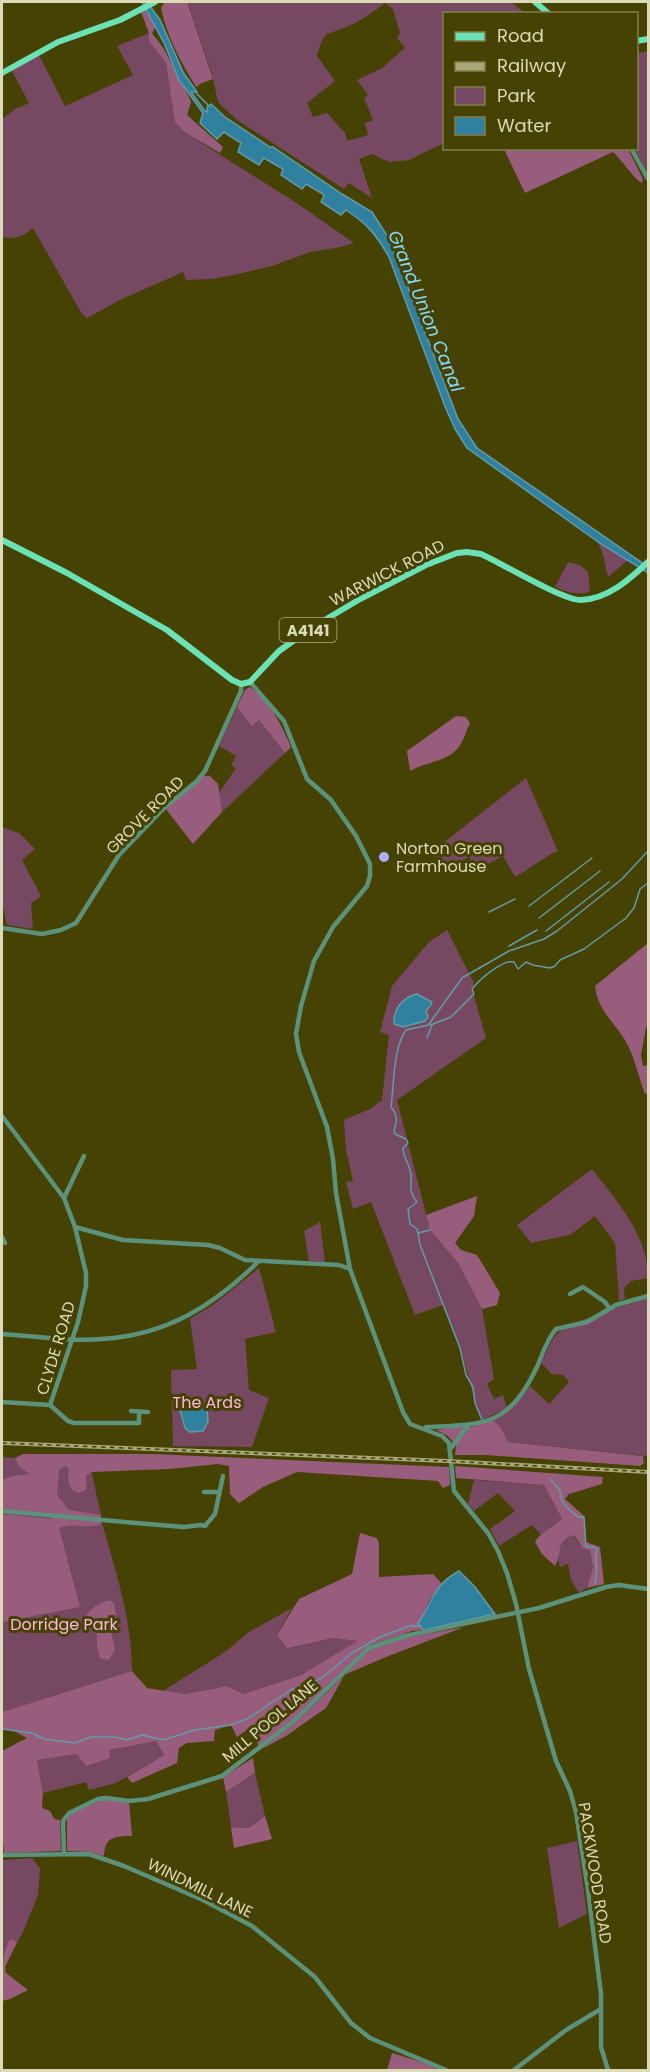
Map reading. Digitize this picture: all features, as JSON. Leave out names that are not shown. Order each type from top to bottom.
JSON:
[{"type":"main road","points":[[2,73],[58,42],[120,20],[155,2]]},
{"type":"main road","points":[[535,2],[547,12]]},
{"type":"main road","points":[[2,540],[67,573],[167,630],[232,680],[241,684],[250,682]]},
{"type":"main road","name":"WARWICK ROAD","points":[[250,682],[279,651],[313,627],[360,599],[426,565],[457,553],[481,554],[560,595],[579,600],[609,592],[638,572],[648,562]]},
{"type":"street","points":[[632,150],[648,179]]},
{"type":"street","points":[[250,682],[284,721],[307,779],[328,796],[361,844],[370,867],[370,876],[364,890],[333,927],[314,961],[297,1026],[299,1052],[327,1127],[336,1194],[350,1269],[406,1419],[414,1426],[425,1428],[442,1436],[451,1448],[468,1426]]},
{"type":"street","name":"GROVE ROAD","points":[[2,928],[33,933],[52,933],[69,927],[79,920],[98,885],[119,855],[164,808],[205,771],[241,691],[241,684]]},
{"type":"street","name":"CLYDE ROAD","points":[[2,1116],[4,1123],[64,1198],[81,1248],[86,1286],[73,1339],[50,1405]]},
{"type":"street","points":[[64,1198],[84,1160]]},
{"type":"street","points":[[75,1227],[123,1240],[208,1245],[245,1260],[258,1262],[339,1265],[350,1269]]},
{"type":"street","points":[[2,1237],[5,1243]]},
{"type":"street","points":[[339,1265],[348,1259]]},
{"type":"street","points":[[2,1334],[101,1339],[153,1331],[208,1305],[258,1262]]},
{"type":"street","points":[[570,1294],[583,1287],[605,1302],[609,1308]]},
{"type":"street","points":[[425,1428],[468,1426],[486,1422],[501,1415],[508,1410],[528,1384],[556,1329],[587,1322],[609,1308],[648,1296]]},
{"type":"street","points":[[2,1402],[50,1405],[68,1421],[74,1423],[139,1424],[139,1412]]},
{"type":"street","points":[[131,1411],[148,1412]]},
{"type":"street","name":"PACKWOOD ROAD","points":[[451,1448],[453,1488],[484,1527],[498,1551],[513,1594],[529,1669],[556,1761],[570,1791],[576,1812],[588,1890],[601,2009],[601,2047],[608,2070]]},
{"type":"street","points":[[2,1511],[101,1521],[186,1527],[206,1526],[215,1514],[223,1476]]},
{"type":"street","points":[[204,1492],[219,1492]]},
{"type":"street","name":"MILL POOL LANE","points":[[63,1854],[63,1821],[69,1813],[98,1799],[129,1801],[148,1799],[222,1776],[293,1722],[369,1648],[405,1636],[518,1614],[606,1587],[648,1589]]},
{"type":"street","name":"WINDMILL LANE","points":[[2,1855],[89,1854],[124,1866],[203,1900],[252,1926],[315,1977],[351,2023],[370,2038],[446,2070]]},
{"type":"street","points":[[514,2070],[566,2030],[601,2009]]},
{"type":"street","points":[[592,2014],[601,2019]]},
{"type":"green space","points":[[187,2],[511,2],[524,12],[443,12],[443,143],[409,160],[389,162],[372,154],[359,159],[372,198],[349,183],[344,189],[237,120],[218,102],[212,74]],"holes":[[[385,3],[393,9],[400,33],[397,38],[405,48],[382,68],[357,80],[368,95],[364,98],[373,120],[365,123],[368,135],[347,141],[345,133],[327,113],[313,117],[307,103],[335,81],[317,56],[326,34],[357,22]]]},
{"type":"green space","points":[[149,33],[148,40],[166,63],[176,122],[186,133],[298,204],[354,243],[310,252],[272,266],[212,279],[186,280],[183,272],[122,299],[87,318],[82,314],[33,228],[19,237],[2,237],[2,119],[18,107],[29,103],[11,69],[39,55],[65,106],[133,75],[117,46]]},
{"type":"green space","points":[[648,51],[648,175],[636,150],[638,150],[638,53]]},
{"type":"green space","points":[[598,542],[628,560],[608,577],[603,555]]},
{"type":"green space","points":[[568,562],[580,565],[588,572],[590,592],[572,593],[555,587]]},
{"type":"green space","points":[[237,707],[252,725],[259,720],[285,753],[222,812],[219,793],[236,768],[231,766],[236,756],[219,746]]},
{"type":"green space","points":[[526,778],[558,851],[515,877],[503,856],[476,870],[469,857],[444,870],[432,852]]},
{"type":"green space","points":[[2,827],[19,833],[35,849],[22,860],[41,896],[31,903],[33,929],[7,925],[2,902]]},
{"type":"green space","points":[[447,930],[474,983],[472,989],[486,1038],[397,1100],[430,1230],[458,1263],[482,1309],[494,1379],[487,1384],[494,1399],[503,1395],[507,1408],[482,1420],[463,1358],[443,1305],[415,1315],[371,1202],[353,1209],[346,1182],[353,1181],[346,1150],[344,1120],[370,1109],[382,1100],[389,1035],[380,1032],[392,986],[429,942]]},
{"type":"green space","points":[[592,1169],[629,1219],[637,1233],[647,1263],[648,1278],[631,1281],[624,1288],[625,1299],[619,1301],[615,1243],[595,1216],[570,1235],[531,1243],[517,1225]]},
{"type":"green space","points":[[320,1222],[325,1262],[309,1261],[304,1231]]},
{"type":"green space","name":"The Ards","points":[[259,1268],[276,1332],[245,1339],[249,1390],[269,1398],[252,1447],[173,1446],[171,1370],[197,1369],[190,1319],[213,1305]]},
{"type":"green space","points":[[648,1298],[647,1456],[508,1442],[500,1426],[493,1420],[511,1409],[530,1386],[549,1404],[569,1382],[563,1375],[552,1374],[541,1363],[557,1334],[586,1318]]},
{"type":"green space","name":"Dorridge Park","points":[[2,1457],[90,1465],[101,1515],[51,1517],[102,1523],[126,1615],[132,1671],[2,1712]]},
{"type":"green space","points":[[474,1480],[544,1485],[562,1519],[541,1535],[532,1525],[499,1546],[490,1529],[515,1511],[498,1493],[474,1511],[468,1504]]},
{"type":"green space","points":[[574,1535],[577,1541],[590,1551],[593,1567],[587,1588],[579,1593],[571,1580],[568,1564],[560,1567],[558,1556],[561,1544]]},
{"type":"green space","points":[[292,1608],[277,1634],[287,1647],[333,1638],[358,1641],[301,1675],[243,1694],[227,1686],[185,1694],[163,1691],[225,1652],[249,1632]]},
{"type":"green space","points":[[156,1741],[164,1755],[116,1783],[89,1790],[86,1782],[43,1793],[37,1760]]},
{"type":"green space","points":[[255,1773],[265,1816],[249,1828],[231,1827],[226,1792]]},
{"type":"green space","points":[[577,1841],[587,1914],[559,1928],[547,1848]]},
{"type":"green space","points":[[32,1858],[40,1869],[38,1895],[23,1932],[2,1968],[2,1860]]},
{"type":"shaded area","points":[[165,2],[187,2],[213,79],[196,87],[167,29],[161,8]]},
{"type":"shaded area","points":[[146,10],[156,26],[152,33],[164,49],[191,102],[187,115],[223,147],[220,153],[186,133],[175,122],[166,63],[148,40],[149,33],[141,12]]},
{"type":"shaded area","points":[[504,150],[628,150],[643,179],[642,183],[639,181],[613,152],[525,193]]},
{"type":"shaded area","points":[[250,687],[264,700],[279,722],[291,747],[285,753],[259,720],[252,726],[237,707],[245,690]]},
{"type":"shaded area","points":[[456,716],[466,717],[470,723],[459,746],[447,757],[410,771],[407,751]]},
{"type":"shaded area","points":[[204,776],[210,776],[218,784],[222,812],[193,844],[166,809]]},
{"type":"shaded area","points":[[648,943],[648,1024],[641,1055],[643,1066],[648,1065],[648,1093],[645,1094],[628,1046],[602,1008],[595,986]]},
{"type":"shaded area","points":[[477,1196],[474,1216],[455,1243],[461,1250],[477,1255],[500,1293],[497,1305],[482,1309],[458,1263],[430,1230],[426,1215]]},
{"type":"shaded area","points":[[493,1420],[500,1426],[508,1442],[643,1456],[644,1463],[640,1466],[486,1455],[455,1455],[456,1446],[448,1436],[436,1430],[459,1426],[471,1427]]},
{"type":"shaded area","points":[[23,1454],[152,1454],[449,1467],[450,1485],[443,1488],[438,1481],[297,1472],[263,1487],[239,1503],[230,1494],[229,1466],[218,1464],[169,1469],[92,1472],[86,1475],[86,1490],[78,1493],[71,1489],[68,1479],[69,1470],[66,1466],[59,1470],[57,1495],[69,1510],[101,1515],[101,1524],[59,1528],[80,1607],[2,1622],[2,1514],[51,1519],[50,1513],[2,1509],[2,1480],[29,1474],[18,1465],[15,1458]]},
{"type":"shaded area","points":[[455,1466],[603,1477],[602,1484],[569,1494],[565,1499],[584,1516],[586,1542],[600,1547],[604,1584],[587,1588],[593,1567],[590,1551],[583,1548],[574,1535],[561,1544],[555,1566],[542,1554],[535,1542],[562,1519],[544,1485],[456,1478]]},
{"type":"shaded area","points":[[360,1533],[377,1538],[379,1577],[433,1574],[442,1584],[430,1599],[419,1624],[424,1630],[412,1631],[370,1645],[292,1721],[259,1747],[250,1728],[237,1737],[231,1725],[215,1730],[214,1741],[187,1743],[179,1748],[177,1763],[132,1783],[127,1777],[164,1755],[156,1741],[109,1750],[110,1758],[86,1766],[77,1754],[37,1760],[43,1793],[42,1808],[50,1811],[54,1819],[60,1820],[61,1851],[4,1853],[2,1751],[27,1738],[10,1729],[2,1729],[2,1712],[132,1671],[147,1688],[185,1694],[227,1686],[243,1694],[301,1675],[357,1641],[333,1638],[287,1648],[277,1635],[299,1599],[352,1574]]},
{"type":"shaded area","points":[[110,1600],[114,1603],[116,1615],[111,1632],[115,1650],[109,1660],[100,1658],[97,1634],[83,1622],[94,1608]]},
{"type":"shaded area","points":[[464,1627],[344,1675],[370,1650],[404,1638]]},
{"type":"shaded area","points":[[344,1676],[326,1708],[286,1736],[260,1750],[294,1724]]},
{"type":"shaded area","points":[[253,1758],[255,1773],[226,1792],[223,1777]]},
{"type":"shaded area","points":[[105,1799],[129,1802],[132,1836],[120,1836],[109,1841],[104,1856],[90,1852],[67,1851],[67,1817],[74,1811]]},
{"type":"shaded area","points":[[265,1816],[272,1839],[234,1848],[231,1827],[249,1828]]},
{"type":"shaded area","points":[[10,1939],[17,1942],[5,1967],[6,1973],[28,1990],[2,2001],[3,1961]]},
{"type":"shaded area","points":[[392,2053],[422,2062],[441,2070],[387,2070]]},
{"type":"water","points":[[142,2],[147,2],[160,20],[183,72],[197,92],[191,92],[205,111],[207,112],[207,107],[211,104],[225,117],[372,212],[390,240],[458,419],[477,448],[648,567],[648,573],[598,542],[467,448],[446,409],[389,257],[380,242],[360,220],[346,210],[341,215],[321,202],[323,194],[306,184],[302,189],[281,175],[283,169],[264,158],[259,165],[238,152],[241,143],[224,132],[217,139],[200,123],[203,113],[179,80],[165,45]]},
{"type":"water","points":[[417,994],[432,1002],[426,1011],[428,1017],[425,1021],[403,1027],[394,1024],[395,1013],[400,1004]]},
{"type":"water","points":[[183,1404],[207,1408],[208,1422],[203,1431],[190,1432],[185,1428],[180,1409]]},
{"type":"water","points":[[459,1571],[475,1587],[495,1614],[424,1630],[418,1624],[438,1588]]},
{"type":"waterway","points":[[196,93],[209,106]]},
{"type":"waterway","points":[[429,1024],[462,978],[509,951],[544,939],[557,931],[622,879],[648,851]]},
{"type":"waterway","points":[[529,906],[592,858]]},
{"type":"waterway","points":[[539,918],[600,871]]},
{"type":"waterway","points":[[546,931],[609,882]]},
{"type":"waterway","points":[[418,1233],[417,1229],[410,1224],[408,1209],[417,1202],[411,1190],[411,1175],[403,1152],[403,1148],[408,1143],[406,1139],[395,1134],[396,1118],[391,1107],[396,1056],[406,1030],[451,1017],[474,994],[472,989],[492,971],[504,964],[514,962],[518,969],[526,962],[550,968],[560,960],[584,949],[626,918],[634,908],[640,889],[648,883]]},
{"type":"waterway","points":[[489,912],[515,899]]},
{"type":"waterway","points":[[509,946],[537,930]]},
{"type":"waterway","points":[[427,1038],[432,1025]]},
{"type":"waterway","points":[[430,1230],[418,1233],[420,1245],[460,1348],[466,1375],[473,1387],[475,1403],[482,1420]]},
{"type":"waterway","points":[[551,1480],[560,1490],[566,1506],[578,1517],[584,1517],[586,1547],[595,1547],[597,1550],[595,1583]]},
{"type":"waterway","points":[[2,1729],[32,1733],[44,1739],[75,1743],[91,1737],[114,1737],[127,1740],[142,1735],[164,1740],[194,1730],[231,1725],[247,1719],[292,1689],[309,1685],[323,1677],[352,1653],[380,1637],[409,1626],[420,1626]]},
{"type":"railway","points":[[2,1443],[447,1461],[648,1472]]},
{"type":"place","name":"Norton Green Farmhouse","points":[[384,857]]},
{"type":"water label","name":"Grand Union Canal","points":[[426,311]]}]
